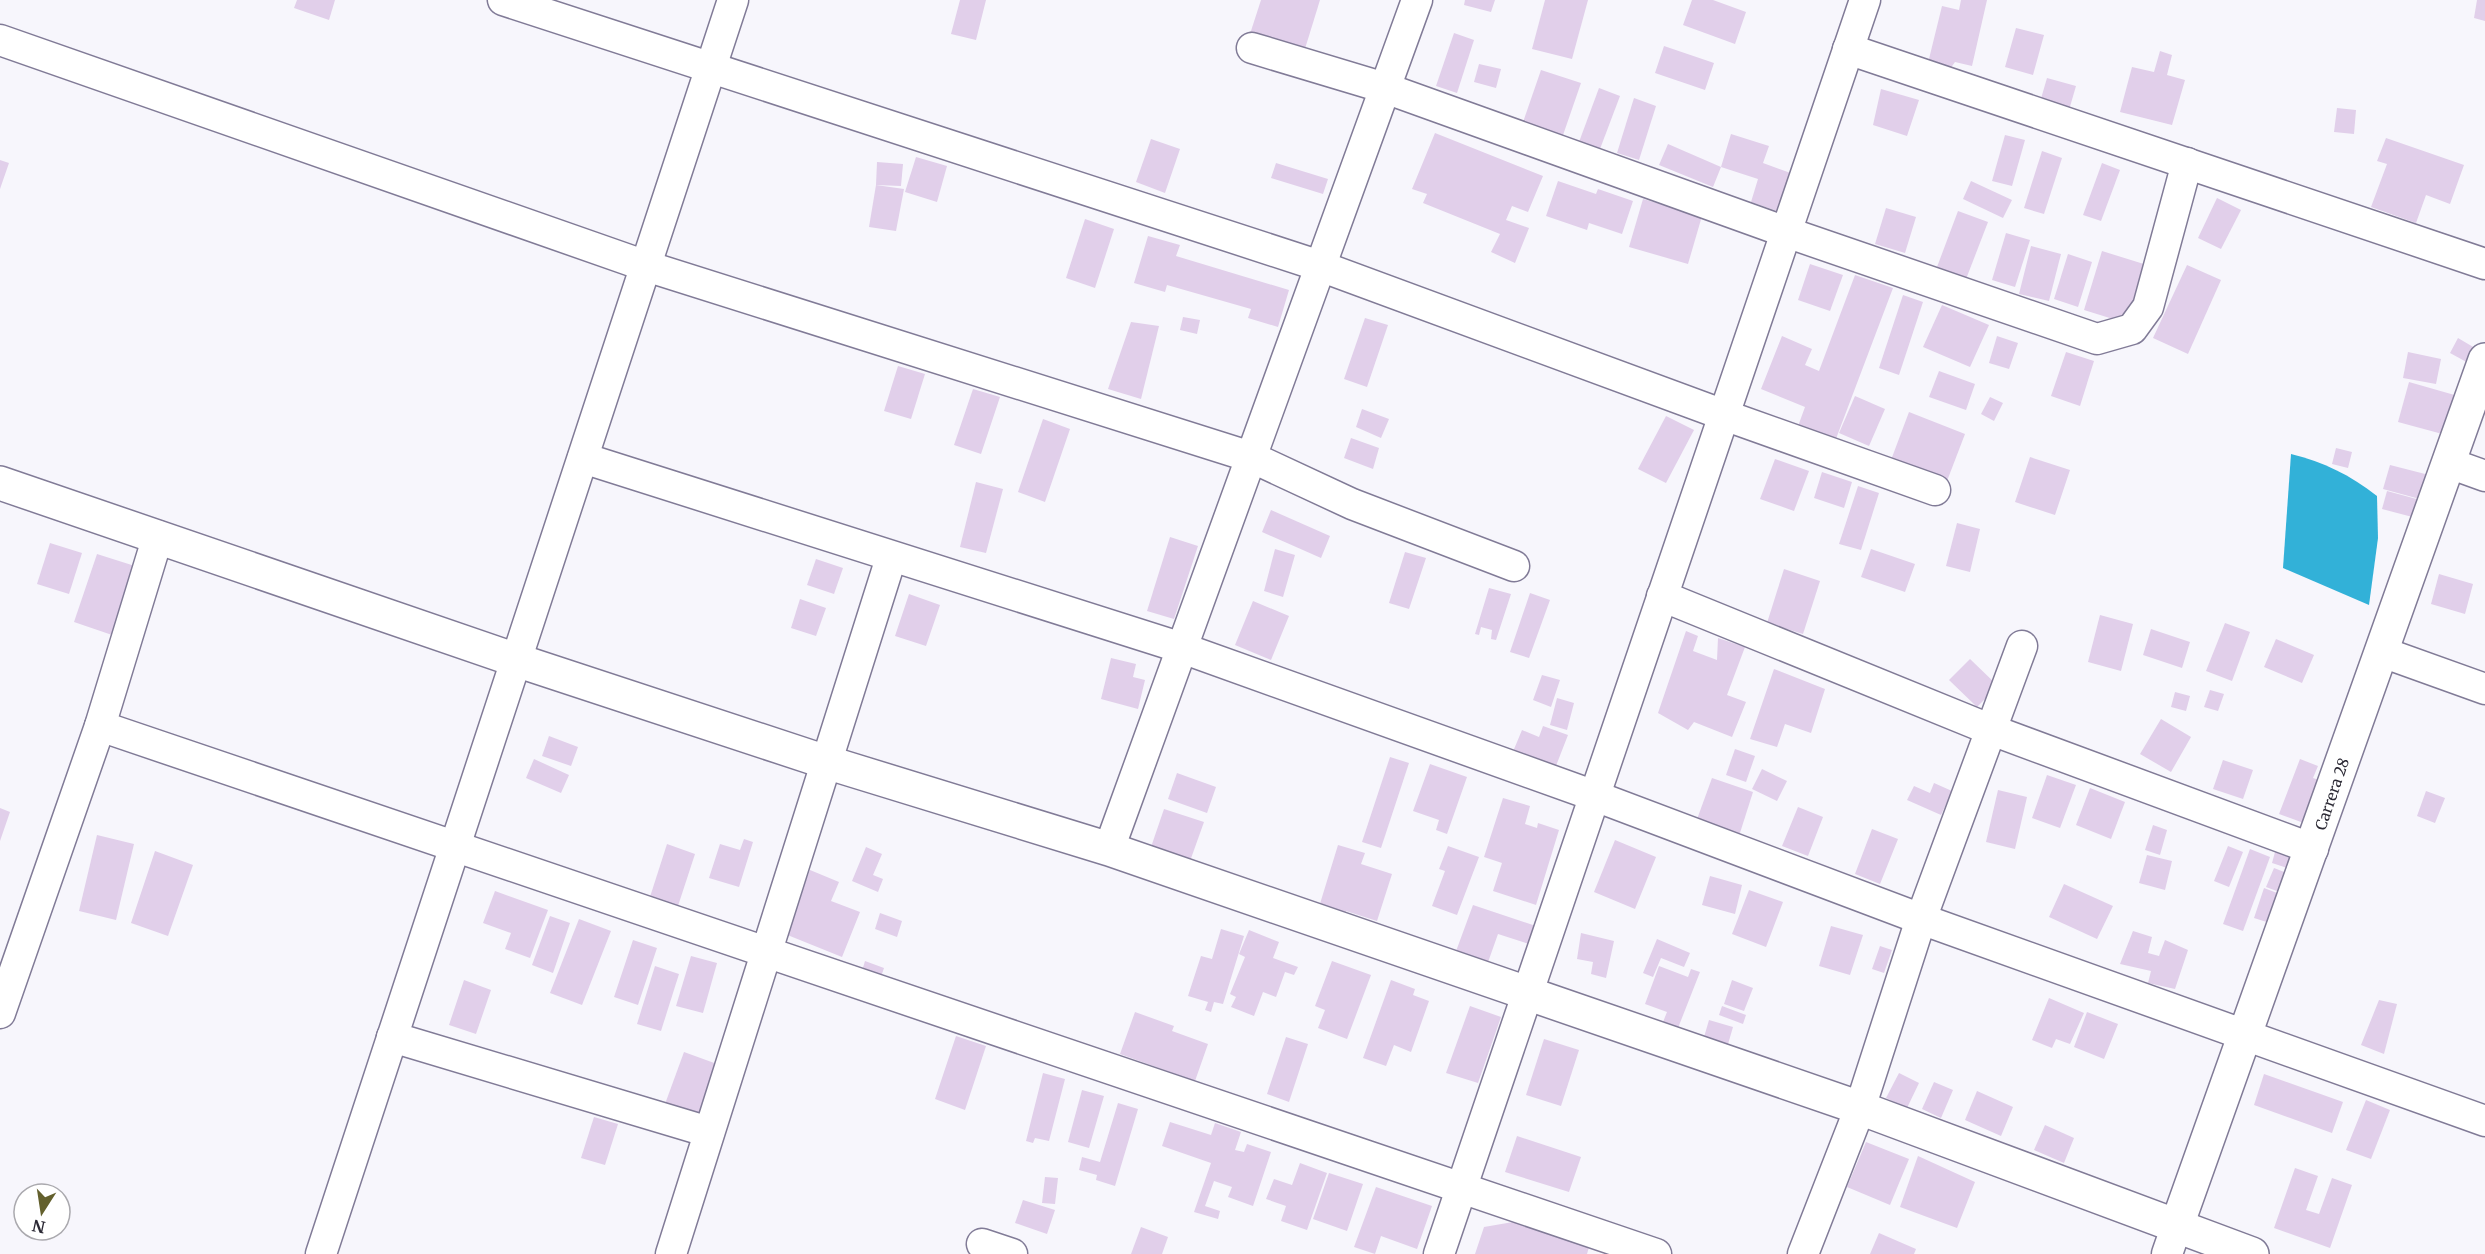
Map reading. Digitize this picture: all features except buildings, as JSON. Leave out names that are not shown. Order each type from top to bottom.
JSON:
[{"type":"street","points":[[503,0],[1320,266],[1935,490]]},
{"type":"street","points":[[321,1254],[733,0]]},
{"type":"street","points":[[1109,849],[1417,0]]},
{"type":"street","points":[[1439,1254],[1864,0]]},
{"type":"street","points":[[0,40],[646,266],[1251,457],[1352,504],[1514,566]]},
{"type":"street","points":[[1252,48],[1385,88],[1786,232],[2097,339],[2132,329],[2148,307],[2187,163]]},
{"type":"street","points":[[1848,49],[2485,264]]},
{"type":"street","name":"Carrera 28","points":[[2172,1241],[2485,360]]},
{"type":"street","points":[[583,458],[891,558],[1182,648],[1595,796],[1921,918],[2485,1121]]},
{"type":"street","points":[[2448,463],[2485,476]]},
{"type":"street","points":[[0,483],[516,660],[826,762],[1109,849],[1860,1108],[2172,1241],[2252,1254]]},
{"type":"street","points":[[0,1012],[100,726],[158,536]]},
{"type":"street","points":[[671,1254],[891,558]]},
{"type":"street","points":[[1662,596],[1989,729],[2313,849]]},
{"type":"street","points":[[1803,1254],[1860,1108],[1921,918],[1989,729],[2022,646]]},
{"type":"street","points":[[2382,652],[2485,689]]},
{"type":"street","points":[[100,726],[1656,1254]]},
{"type":"street","points":[[392,1037],[709,1132]]},
{"type":"street","points":[[982,1244],[1012,1254]]},
{"type":"water","points":[[2291,454],[2336,470],[2377,496],[2378,538],[2369,605],[2283,568]]}]
